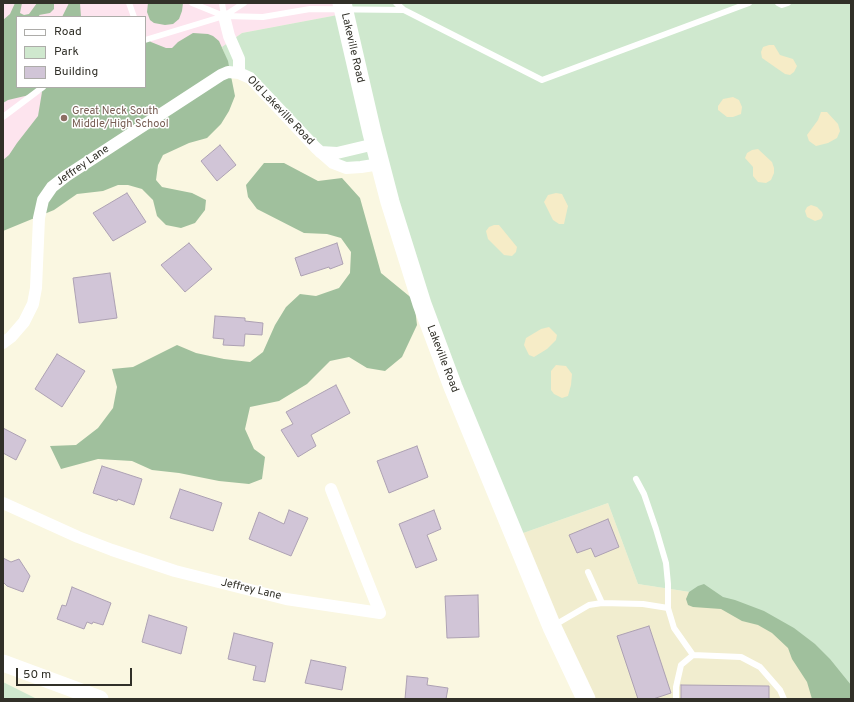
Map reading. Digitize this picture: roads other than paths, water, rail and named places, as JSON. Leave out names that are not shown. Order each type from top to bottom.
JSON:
[{"type":"main road","name":"Lakeville Road","points":[[343,7],[380,164],[412,277],[442,360],[552,626],[586,699]]},
{"type":"main road","points":[[3,662],[100,699]]},
{"type":"street","name":"Old Lakeville Road","points":[[224,16],[229,36],[239,60],[239,73],[244,74],[257,84],[320,152],[333,163],[341,166],[353,168],[380,164]]},
{"type":"street","name":"Jeffrey Lane","points":[[3,343],[24,322],[33,304],[36,288],[38,218],[44,200],[52,187],[66,176],[214,78],[228,72],[239,73]]},
{"type":"street","name":"Old Lakeville Road","points":[[320,152],[337,153],[375,144]]},
{"type":"street","name":"Jeffrey Lane","points":[[3,503],[78,537],[175,571],[286,598],[380,613],[331,489]]},
{"type":"lane","points":[[129,3],[134,16]]},
{"type":"lane","points":[[192,3],[224,16],[263,17],[310,9],[343,7],[404,10]]},
{"type":"lane","name":"Old Lakeville Road","points":[[222,3],[224,16]]},
{"type":"lane","points":[[146,40],[224,16],[244,3]]},
{"type":"lane","points":[[396,3],[404,10],[542,80],[749,3]]},
{"type":"lane","points":[[778,3],[782,5],[788,3]]},
{"type":"lane","points":[[3,117],[42,88]]},
{"type":"lane","points":[[636,479],[644,494],[666,563],[668,608],[674,628],[694,654]]},
{"type":"lane","points":[[588,572],[602,603]]},
{"type":"lane","points":[[552,626],[589,605],[602,603],[643,604],[668,608]]},
{"type":"lane","points":[[676,699],[676,687],[681,665],[694,654],[741,657],[760,667],[780,690],[784,699]]},
{"type":"place","name":"Great Neck South Middle/High School","points":[[64,118]]}]
